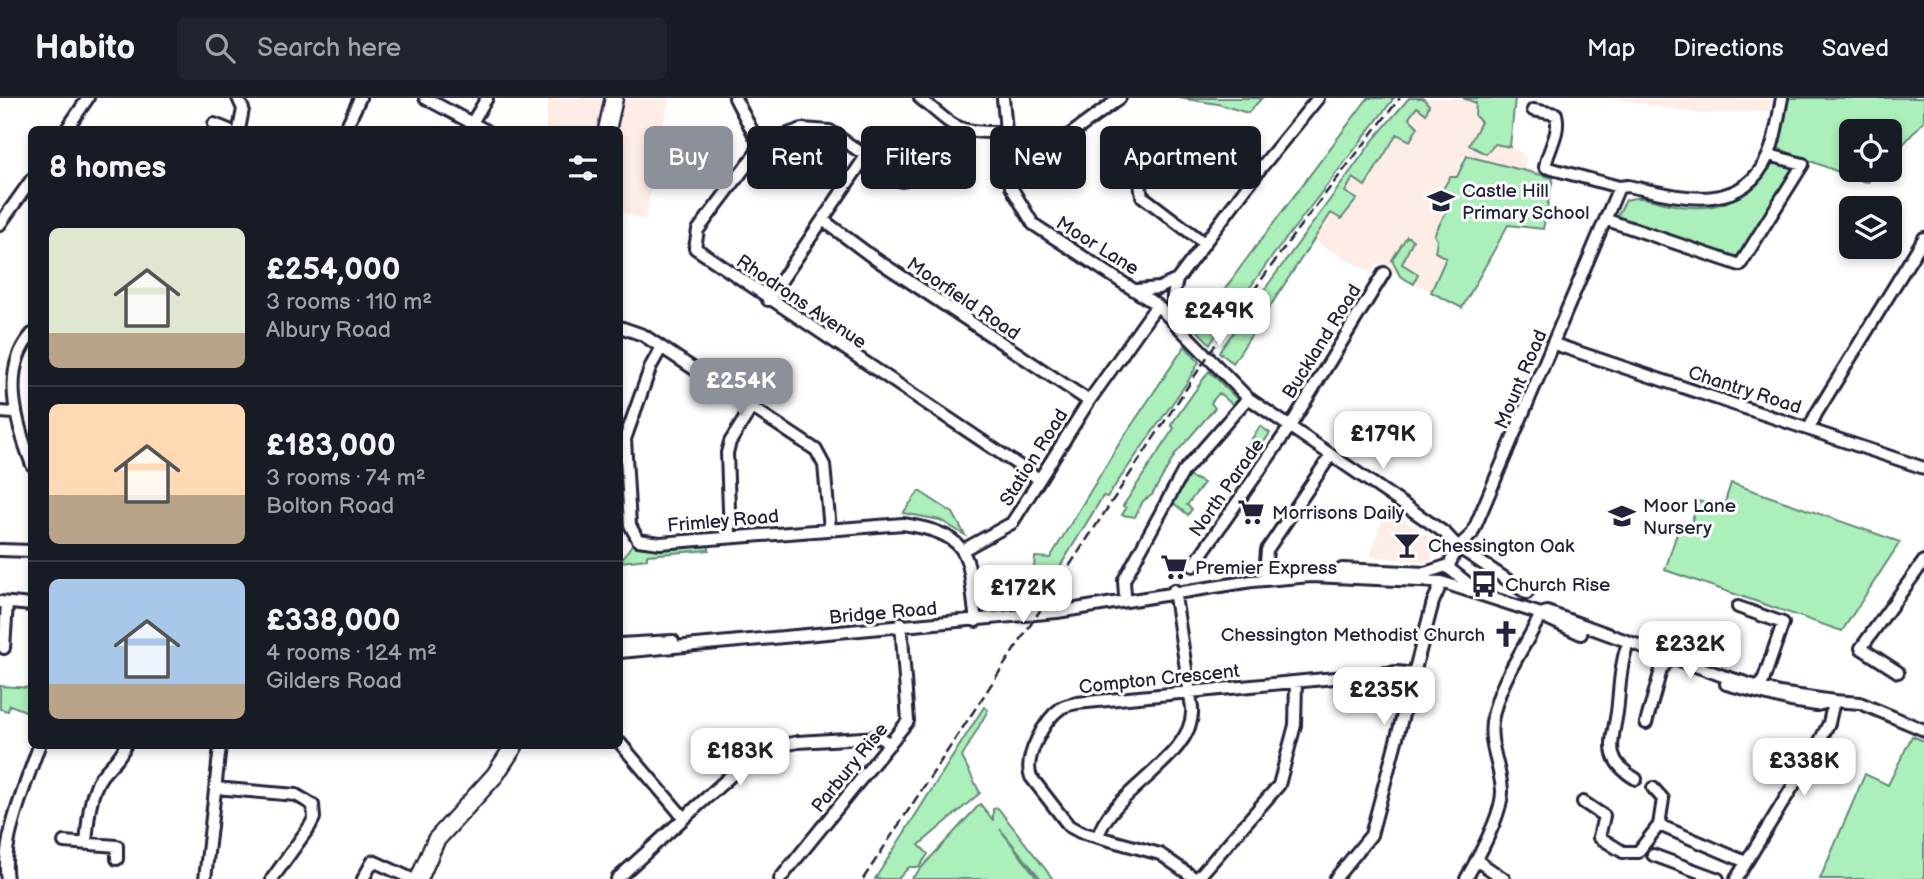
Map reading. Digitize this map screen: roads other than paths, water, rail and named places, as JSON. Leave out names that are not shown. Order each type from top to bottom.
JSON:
[{"type":"highway","points":[[608,126],[614,98]]},
{"type":"highway","points":[[619,126],[624,98]]},
{"type":"highway","points":[[419,879],[436,840],[449,822],[495,775],[512,749]]},
{"type":"street","points":[[69,126],[88,98]]},
{"type":"street","points":[[238,98],[243,109],[240,126]]},
{"type":"street","points":[[347,126],[359,98]]},
{"type":"street","points":[[425,98],[480,126]]},
{"type":"street","points":[[473,121],[487,98]]},
{"type":"street","points":[[735,98],[750,126]]},
{"type":"street","points":[[920,98],[957,129],[969,133],[990,132]]},
{"type":"street","name":"Moor Lane","points":[[1003,98],[1004,126]]},
{"type":"street","points":[[1081,126],[1118,98]]},
{"type":"street","points":[[1261,168],[1318,98]]},
{"type":"street","points":[[1533,110],[1556,114],[1557,118],[1553,145],[1545,167],[1619,187],[1628,186],[1688,199],[1731,193],[1763,166],[1769,155],[1782,98]]},
{"type":"street","points":[[214,124],[219,126]]},
{"type":"street","points":[[1607,220],[1740,265],[1803,164],[1769,155]]},
{"type":"street","points":[[768,300],[861,163]]},
{"type":"street","name":"Rhodrons Avenue","points":[[747,165],[698,230],[695,248],[768,300],[1039,479]]},
{"type":"street","points":[[0,224],[28,185]]},
{"type":"street","name":"Mount Road","points":[[1458,547],[1472,534],[1619,187]]},
{"type":"street","name":"Moor Lane","points":[[1012,189],[1033,224],[1157,305],[1248,398],[1436,526],[1458,547],[1527,593]]},
{"type":"street","points":[[1141,189],[1142,196],[1204,243]]},
{"type":"street","points":[[1173,319],[1173,296],[1177,280],[1245,189]]},
{"type":"street","name":"Moorfield Road","points":[[823,220],[882,264],[1089,401]]},
{"type":"street","points":[[1809,429],[1924,238]]},
{"type":"street","name":"Buckland Road","points":[[1289,428],[1384,274]]},
{"type":"street","points":[[1137,290],[1159,288],[1177,280]]},
{"type":"street","name":"Station Road","points":[[963,550],[1012,523],[1089,401],[1157,305]]},
{"type":"street","points":[[623,328],[643,335],[822,457],[830,530]]},
{"type":"street","name":"Chantry Road","points":[[1554,344],[1924,468]]},
{"type":"street","points":[[26,345],[12,358],[9,376],[14,413],[28,446]]},
{"type":"street","name":"Frimley Road","points":[[661,348],[624,420],[632,534],[647,543],[903,524],[943,533],[963,550]]},
{"type":"street","points":[[1125,596],[1124,580],[1183,472],[1248,398]]},
{"type":"street","points":[[730,537],[727,453],[730,442],[752,407]]},
{"type":"street","points":[[0,412],[14,413]]},
{"type":"street","name":"North Parade","points":[[1193,565],[1289,428]]},
{"type":"street","points":[[1265,573],[1267,550],[1331,455]]},
{"type":"street","points":[[1335,879],[1371,835],[1433,601],[1458,547]]},
{"type":"street","points":[[0,550],[28,551]]},
{"type":"street","points":[[963,550],[969,560],[976,618]]},
{"type":"street","points":[[1898,672],[1861,648],[1924,561]]},
{"type":"street","name":"Bridge Road","points":[[976,618],[1125,596],[1173,596],[1265,573],[1317,569],[1445,576]]},
{"type":"street","name":"Bridge Road","points":[[623,652],[1173,596],[1252,581],[1312,576],[1445,576]]},
{"type":"street","points":[[1445,576],[1492,597],[1541,614],[1569,629],[1626,649],[1761,687],[1833,701],[1860,703],[1924,730]]},
{"type":"street","points":[[1098,837],[1107,819],[1185,734],[1193,716],[1173,596]]},
{"type":"street","points":[[6,649],[4,603],[28,605]]},
{"type":"street","points":[[1738,607],[1783,623],[1761,687]]},
{"type":"street","points":[[1466,879],[1494,820],[1502,792],[1492,741],[1493,716],[1502,687],[1541,614],[1547,612],[1768,697],[1817,705],[1833,701]]},
{"type":"street","name":"Bridge Road","points":[[623,644],[902,625]]},
{"type":"street","name":"Parbury Rise","points":[[780,879],[908,719],[902,625]]},
{"type":"street","points":[[1626,649],[1618,677],[1619,700],[1612,737],[1612,763],[1636,779]]},
{"type":"street","points":[[1646,723],[1668,660]]},
{"type":"street","name":"Compton Crescent","points":[[1196,879],[1160,854],[1069,826],[1029,773],[1031,755],[1053,716],[1063,707],[1077,703],[1397,671],[1414,674]]},
{"type":"street","points":[[1196,879],[1279,785],[1295,726],[1296,682]]},
{"type":"street","points":[[1736,879],[1816,747],[1829,723],[1833,701]]},
{"type":"street","points":[[617,879],[747,761],[764,749],[790,743],[876,737],[890,744]]},
{"type":"street","points":[[623,747],[684,818]]},
{"type":"street","points":[[7,879],[4,866],[6,844],[38,749]]},
{"type":"street","points":[[86,844],[89,814],[99,781],[124,749]]},
{"type":"street","points":[[205,879],[220,749]]},
{"type":"street","points":[[215,788],[296,795],[313,805],[314,818],[310,826],[272,879]]},
{"type":"street","points":[[1583,802],[1604,816],[1599,837],[1634,853],[1644,846],[1658,825],[1663,799],[1653,788]]},
{"type":"street","points":[[1658,825],[1746,862]]},
{"type":"street","points":[[64,842],[117,846],[117,859]]},
{"type":"street","points":[[1653,855],[1718,879]]},
{"type":"street","points":[[1476,860],[1504,879]]},
{"type":"street","points":[[363,879],[373,861],[412,879]]},
{"type":"railway","points":[[863,879],[1217,342],[1297,230],[1400,98]]},
{"type":"place","name":"Castle Hill Primary School","points":[[1441,201]]},
{"type":"place","name":"Morrisons Daily","points":[[1251,512]]},
{"type":"place","name":"Moor Lane Nursery","points":[[1622,516]]},
{"type":"place","name":"Chessington Oak","points":[[1407,545]]},
{"type":"place","name":"Premier Express","points":[[1174,567]]},
{"type":"place","name":"Church Rise","points":[[1484,584]]},
{"type":"place","name":"Chessington Methodist Church","points":[[1506,634]]}]
